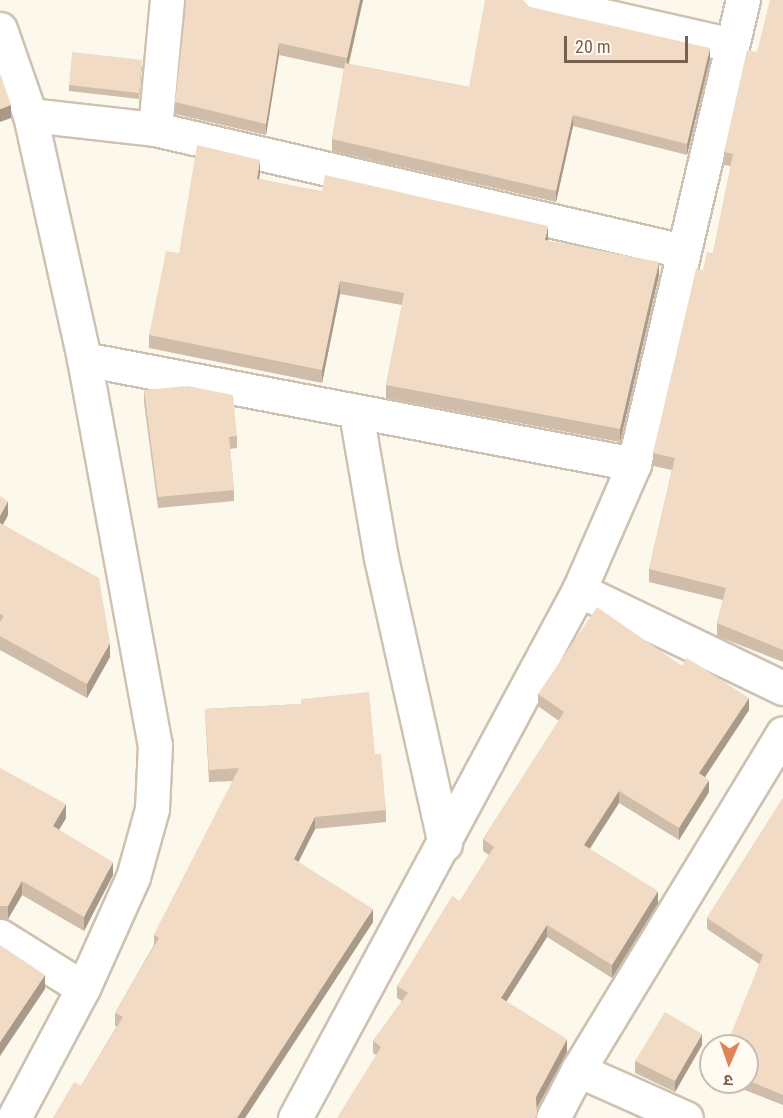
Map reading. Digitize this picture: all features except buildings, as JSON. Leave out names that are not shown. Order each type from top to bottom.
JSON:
[{"type":"street","points":[[155,129],[167,0]]},
{"type":"street","points":[[534,0],[566,5],[732,45]]},
{"type":"street","points":[[295,1118],[445,844],[579,590],[634,464],[743,0]]},
{"type":"street","points":[[0,29],[30,116],[84,359],[146,676],[156,776],[143,852],[83,988],[14,1118]]},
{"type":"street","points":[[30,116],[155,129],[683,251]]},
{"type":"street","points":[[84,359],[356,413],[634,464]]},
{"type":"street","points":[[356,413],[381,558],[445,844]]},
{"type":"street","points":[[579,590],[783,688]]},
{"type":"street","points":[[553,1118],[578,1070],[783,733]]},
{"type":"street","points":[[0,936],[83,988]]},
{"type":"street","points":[[578,1070],[686,1118]]}]
